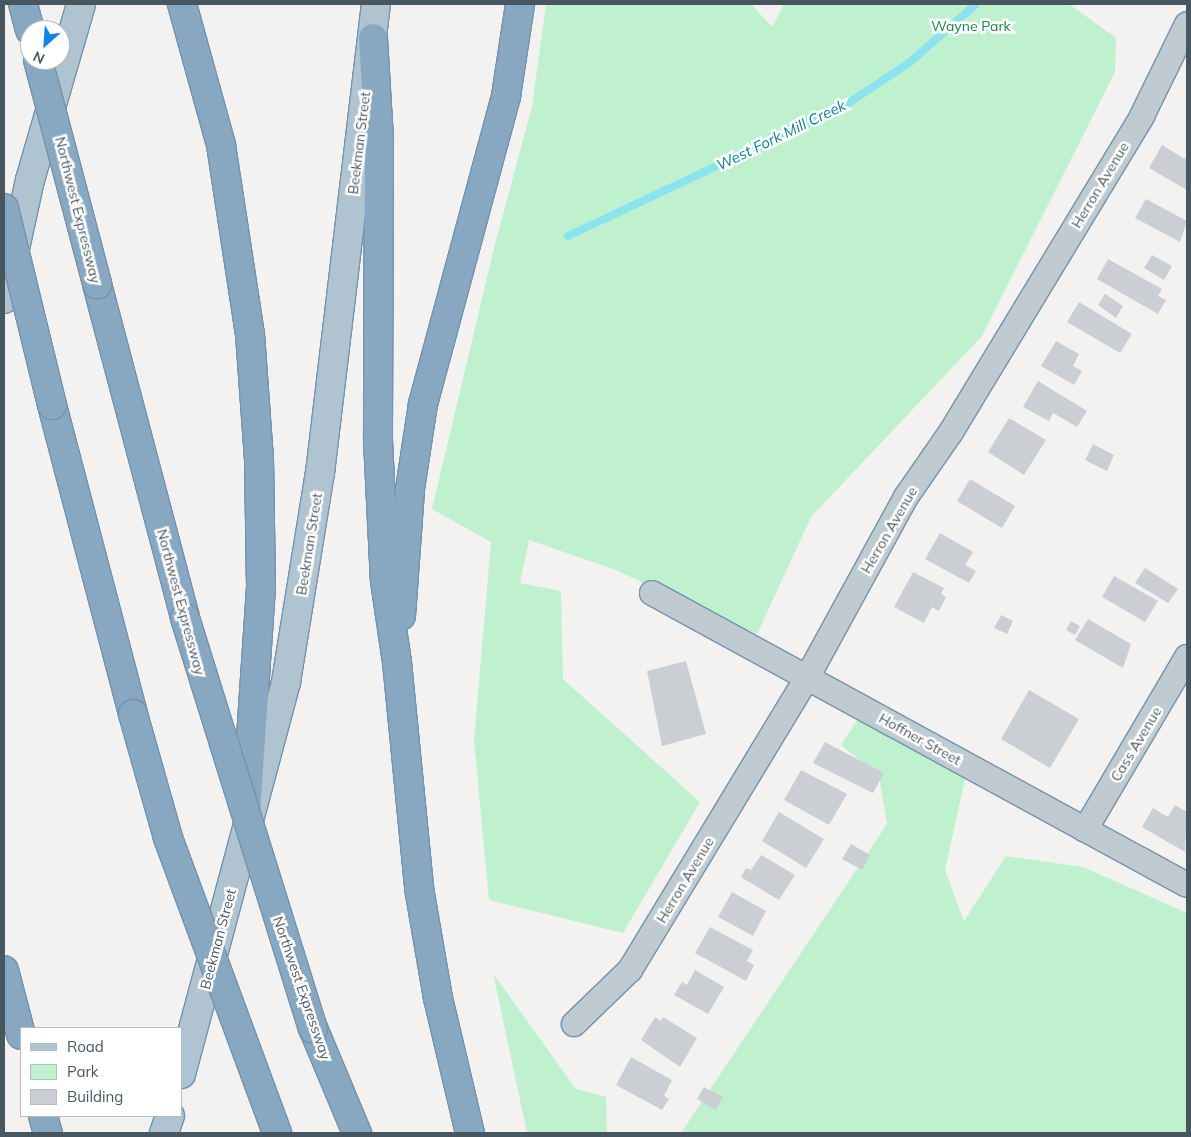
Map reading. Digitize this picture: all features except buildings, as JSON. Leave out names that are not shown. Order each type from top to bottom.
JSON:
[{"type":"highway","points":[[23,4],[27,20]]},
{"type":"highway","points":[[182,4],[221,145],[250,334],[260,459],[261,586],[244,846]]},
{"type":"highway","points":[[397,662],[410,489],[423,404],[506,96],[520,4]]},
{"type":"highway","points":[[373,38],[379,140],[378,440],[385,581],[397,662],[419,888],[438,998],[470,1133]]},
{"type":"highway","name":"Northwest Expressway","points":[[41,70],[185,618],[313,1028],[357,1133]]},
{"type":"highway","points":[[4,208],[52,406],[133,714],[168,838],[276,1133]]},
{"type":"highway","points":[[4,970],[20,1031]]},
{"type":"highway","points":[[43,1117],[48,1133]]},
{"type":"main road","points":[[4,299],[30,180],[81,4]]},
{"type":"main road","name":"Beekman Street","points":[[182,1070],[244,846],[286,682],[320,474],[376,4]]},
{"type":"main road","points":[[164,1133],[170,1117]]},
{"type":"street","name":"Herron Avenue","points":[[574,1024],[630,970],[808,676],[906,497],[951,432],[1142,116],[1187,24]]},
{"type":"street","name":"Hoffner Street","points":[[652,593],[808,676],[1187,885]]},
{"type":"street","name":"Cass Avenue","points":[[1085,830],[1187,657]]},
{"type":"green space","name":"Wayne Park","points":[[546,4],[751,4],[772,27],[784,4],[1069,4],[1116,38],[1115,72],[982,336],[811,517],[757,634],[613,569],[529,540],[520,583],[561,591],[563,679],[700,802],[623,933],[489,900],[474,740],[491,542],[432,509],[495,244],[532,107]]},
{"type":"green space","points":[[858,719],[965,779],[945,870],[964,921],[1006,856],[1083,867],[1187,913],[1187,1133],[681,1133],[887,824],[879,776],[841,745]]},
{"type":"green space","points":[[493,973],[576,1089],[606,1097],[607,1133],[527,1133]]},
{"type":"waterway","name":"West Fork Mill Creek","points":[[568,236],[844,106],[909,63],[976,4]]}]
